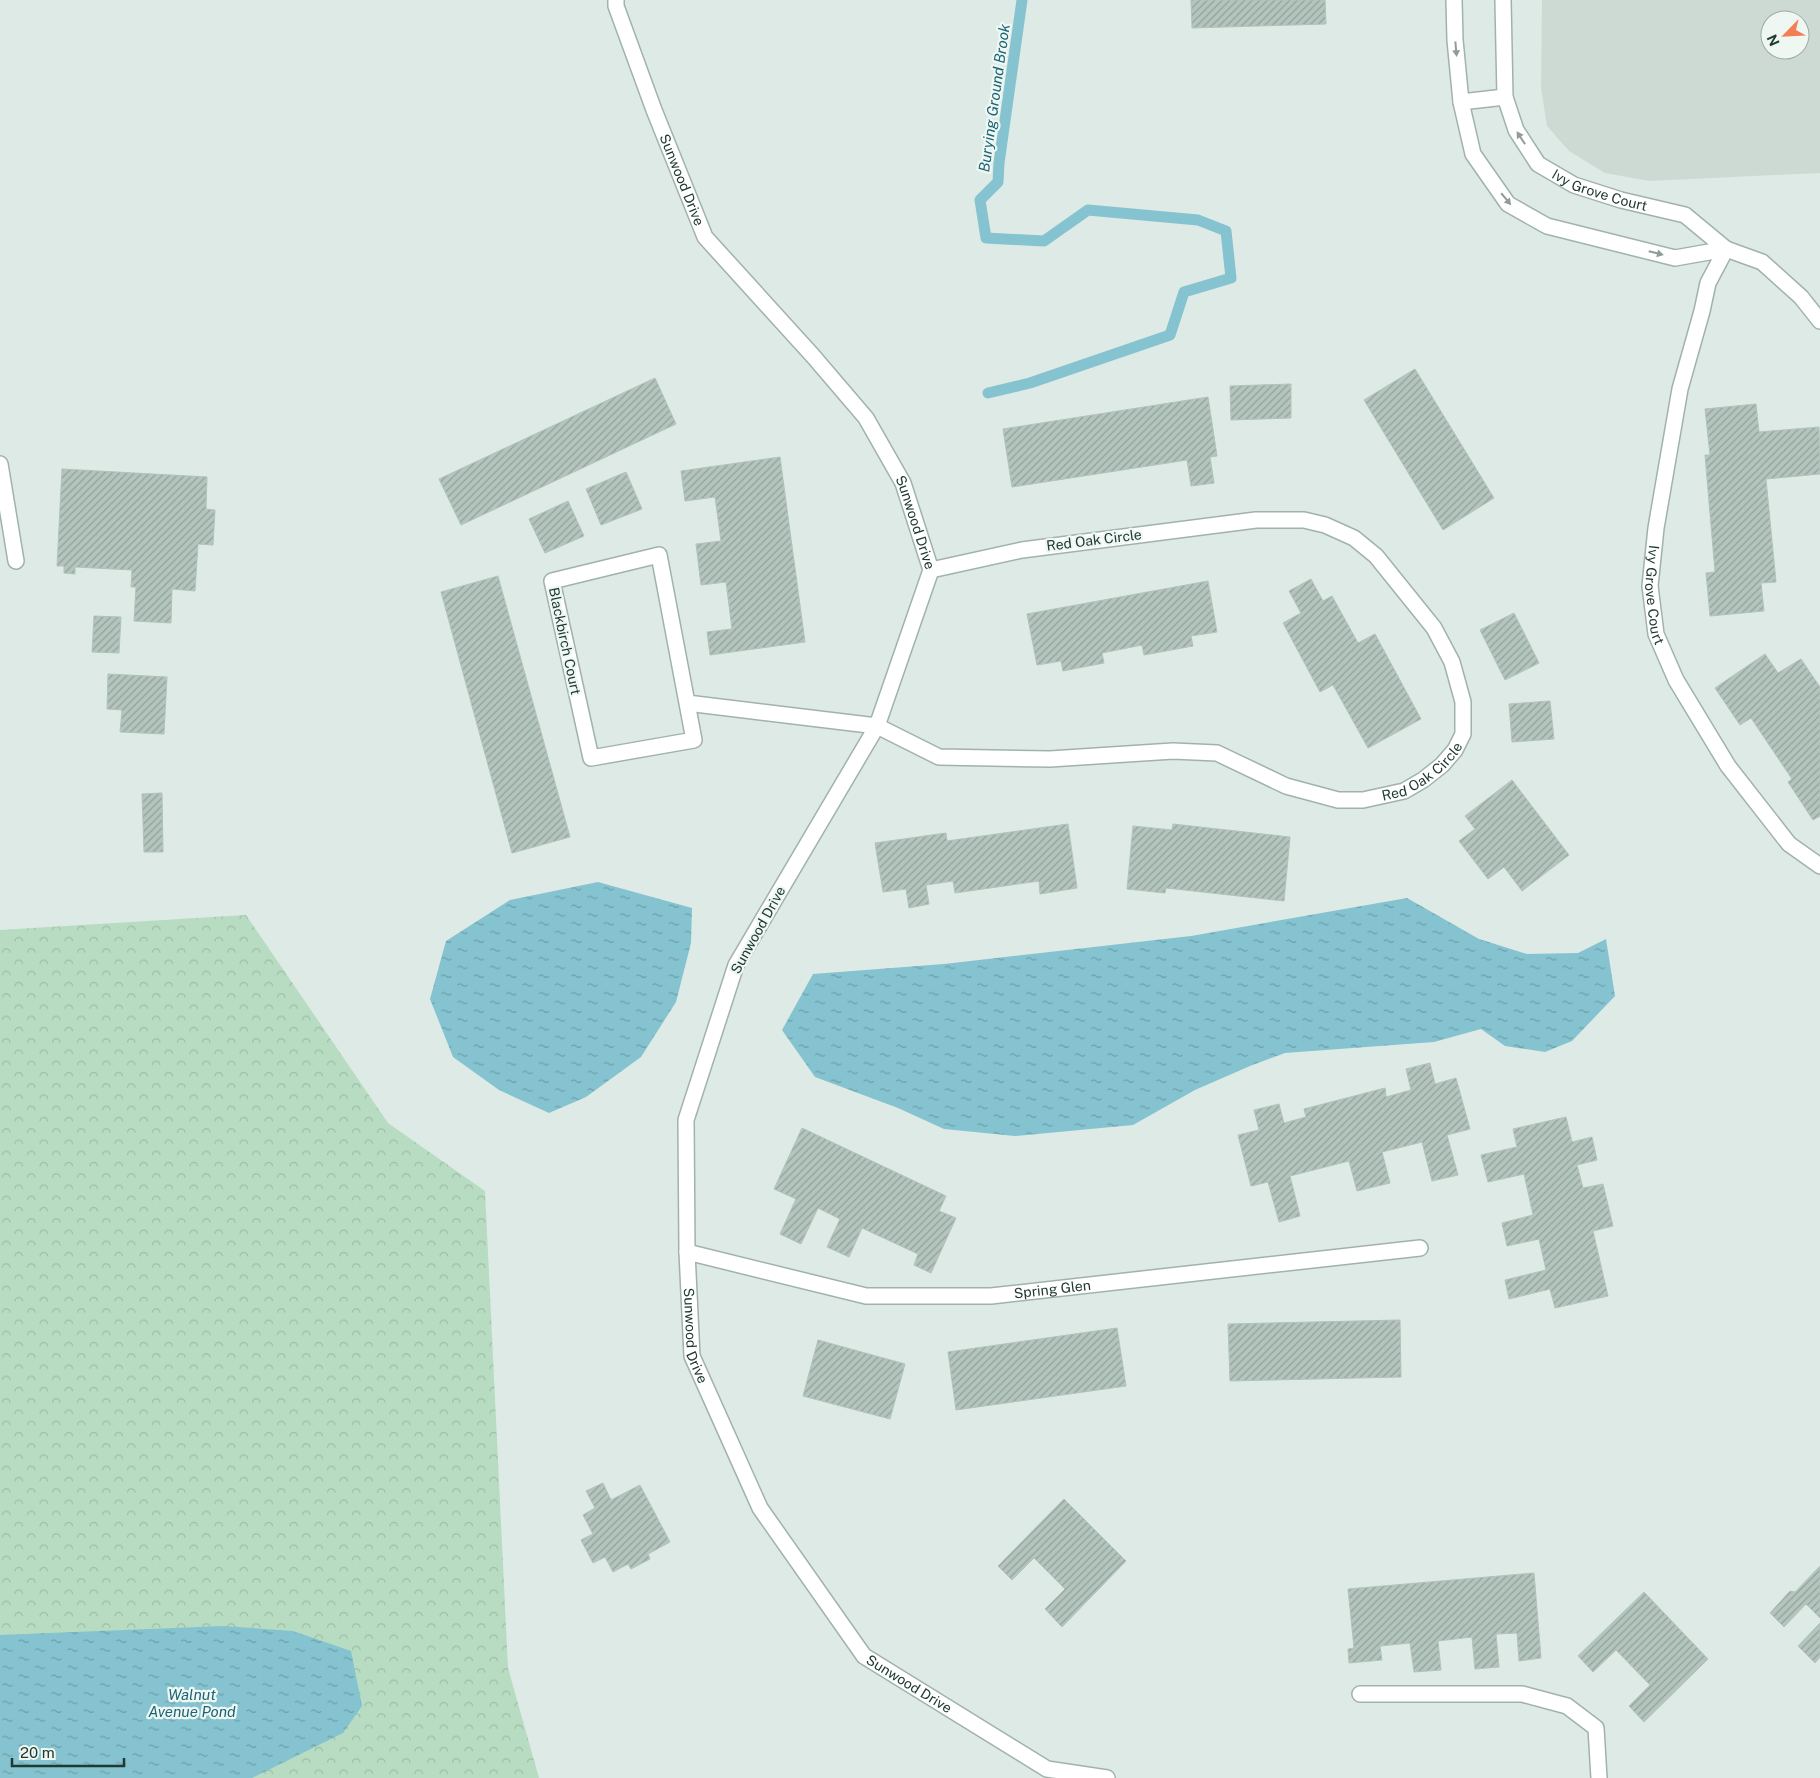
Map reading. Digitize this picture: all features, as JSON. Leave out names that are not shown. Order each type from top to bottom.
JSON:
[{"type":"street","name":"Sunwood Drive","points":[[616,0],[616,6],[654,110],[705,237],[813,356],[866,418],[903,483],[931,570],[877,726],[736,965],[686,1120],[687,1252],[692,1356],[760,1508],[864,1656],[1047,1769],[1107,1778]]},
{"type":"street","name":"Ivy Grove Court","points":[[1454,0],[1460,102],[1474,154],[1508,204],[1547,226],[1675,258],[1726,249]]},
{"type":"street","name":"Ivy Grove Court","points":[[1503,0],[1505,97],[1516,130],[1538,164],[1574,185],[1621,200],[1685,215],[1726,249],[1762,262],[1801,297],[1820,321]]},
{"type":"street","points":[[1460,102],[1505,97]]},
{"type":"street","name":"Ivy Grove Court","points":[[1726,249],[1708,283],[1679,398],[1656,528],[1650,586],[1656,634],[1676,680],[1728,766],[1789,844],[1820,866]]},
{"type":"street","points":[[0,464],[16,561]]},
{"type":"street","name":"Red Oak Circle","points":[[877,726],[939,756],[1050,759],[1173,751],[1217,753],[1286,786],[1338,800],[1363,800],[1404,790],[1423,780],[1442,765],[1455,750],[1463,734],[1463,702],[1452,662],[1434,628],[1376,556],[1354,538],[1325,525],[1304,520],[1256,520],[1022,550],[931,570]]},
{"type":"street","name":"Blackbirch Court","points":[[659,555],[688,703],[694,740],[591,758],[552,581],[659,555]]},
{"type":"street","points":[[688,703],[877,726]]},
{"type":"street","name":"Spring Glen","points":[[687,1252],[866,1296],[991,1296],[1420,1248]]},
{"type":"street","points":[[1360,1694],[1522,1694],[1567,1706],[1596,1728],[1599,1778]]},
{"type":"shaded area","points":[[1542,0],[1820,0],[1820,173],[1649,181],[1605,173],[1569,151],[1547,126],[1541,88]]},
{"type":"green space","points":[[246,915],[388,1123],[485,1191],[508,1668],[539,1778],[0,1778],[0,930]]},
{"type":"water","points":[[598,882],[692,908],[691,943],[676,1002],[641,1057],[586,1097],[549,1113],[499,1090],[453,1057],[430,999],[446,941],[510,900]]},
{"type":"water","points":[[1407,898],[1479,939],[1527,954],[1578,953],[1606,939],[1615,996],[1572,1041],[1545,1052],[1505,1046],[1481,1029],[1434,1042],[1285,1053],[1195,1090],[1133,1125],[1015,1136],[944,1129],[898,1108],[815,1077],[782,1030],[813,974],[944,964],[1191,936]]},
{"type":"water","name":"Walnut Avenue Pond","points":[[223,1626],[293,1631],[351,1651],[362,1706],[343,1733],[252,1778],[0,1778],[0,1635]]},
{"type":"building","points":[[1191,0],[1325,0],[1326,24],[1192,28]]},
{"type":"building","points":[[1415,369],[1494,498],[1443,530],[1364,400]]},
{"type":"building","points":[[655,378],[676,424],[461,525],[439,479]]},
{"type":"building","points":[[1291,384],[1291,418],[1231,420],[1230,386]]},
{"type":"building","points":[[1208,397],[1217,456],[1210,457],[1214,483],[1191,486],[1187,460],[1012,487],[1003,429]]},
{"type":"building","points":[[1756,404],[1759,432],[1819,427],[1820,474],[1766,479],[1776,582],[1761,583],[1764,611],[1710,616],[1706,573],[1715,572],[1705,455],[1710,455],[1705,409]]},
{"type":"building","points":[[780,457],[805,642],[710,655],[707,632],[732,629],[726,582],[701,585],[696,544],[721,541],[715,497],[685,501],[681,471]]},
{"type":"building","points":[[62,469],[207,477],[206,509],[215,510],[213,545],[198,544],[195,591],[172,589],[171,623],[134,621],[136,587],[131,587],[132,570],[75,567],[75,574],[64,573],[64,566],[57,566]]},
{"type":"building","points":[[626,472],[642,509],[601,525],[586,489]]},
{"type":"building","points":[[568,501],[584,536],[545,553],[529,519]]},
{"type":"building","points":[[498,576],[570,837],[512,853],[441,592]]},
{"type":"building","points":[[1311,579],[1323,601],[1332,596],[1358,643],[1375,634],[1421,719],[1368,748],[1333,685],[1320,692],[1283,623],[1301,613],[1289,591]]},
{"type":"building","points":[[1208,581],[1217,632],[1191,636],[1193,646],[1144,655],[1142,645],[1102,653],[1104,663],[1063,671],[1061,661],[1037,665],[1027,614]]},
{"type":"building","points":[[1514,613],[1539,663],[1505,680],[1480,630]]},
{"type":"building","points":[[94,616],[121,617],[119,653],[92,652]]},
{"type":"building","points":[[1765,654],[1778,673],[1801,659],[1820,687],[1820,816],[1813,820],[1788,782],[1792,779],[1751,718],[1740,725],[1715,688]]},
{"type":"building","points":[[108,674],[167,677],[164,734],[120,732],[122,710],[107,709]]},
{"type":"building","points":[[1550,701],[1554,739],[1512,742],[1509,704]]},
{"type":"building","points":[[1512,780],[1569,855],[1522,891],[1504,867],[1488,879],[1459,841],[1475,829],[1465,816]]},
{"type":"building","points":[[162,793],[163,852],[144,852],[142,794]]},
{"type":"building","points":[[1068,824],[1077,888],[1040,894],[1039,881],[955,893],[953,881],[926,885],[929,904],[909,908],[906,889],[883,892],[875,843],[946,833],[947,841]]},
{"type":"building","points":[[1173,824],[1290,837],[1284,901],[1166,888],[1165,893],[1127,889],[1133,826],[1172,830]]},
{"type":"building","points":[[1430,1063],[1435,1084],[1456,1078],[1470,1129],[1447,1135],[1458,1175],[1432,1181],[1422,1142],[1382,1152],[1390,1183],[1357,1191],[1349,1161],[1290,1176],[1300,1216],[1279,1222],[1268,1182],[1251,1186],[1238,1135],[1259,1130],[1254,1110],[1279,1104],[1284,1123],[1306,1117],[1304,1109],[1385,1088],[1386,1097],[1411,1090],[1406,1069]]},
{"type":"building","points":[[1566,1117],[1572,1142],[1592,1137],[1597,1160],[1577,1165],[1583,1188],[1603,1184],[1613,1226],[1593,1231],[1608,1296],[1555,1308],[1550,1289],[1509,1299],[1505,1280],[1546,1270],[1539,1239],[1507,1246],[1502,1223],[1533,1215],[1524,1174],[1488,1182],[1481,1155],[1517,1147],[1513,1129]]},
{"type":"building","points":[[802,1128],[946,1196],[939,1211],[956,1218],[931,1273],[914,1265],[918,1254],[862,1228],[849,1257],[827,1247],[840,1219],[818,1208],[801,1244],[780,1234],[796,1199],[774,1189]]},
{"type":"building","points":[[1400,1320],[1401,1377],[1230,1381],[1228,1324]]},
{"type":"building","points":[[1117,1328],[1126,1386],[956,1410],[948,1352]]},
{"type":"building","points":[[818,1340],[905,1364],[890,1419],[803,1396]]},
{"type":"building","points":[[603,1483],[611,1500],[640,1485],[670,1542],[648,1554],[650,1559],[631,1569],[628,1564],[613,1572],[605,1557],[593,1563],[581,1540],[593,1534],[583,1515],[595,1508],[586,1491]]},
{"type":"building","points":[[1064,1499],[1126,1561],[1062,1627],[1045,1609],[1065,1589],[1034,1558],[1012,1580],[998,1566]]},
{"type":"building","points":[[1820,1566],[1820,1618],[1806,1604],[1784,1627],[1770,1613],[1790,1591],[1795,1592]]},
{"type":"building","points":[[1534,1573],[1541,1658],[1519,1661],[1517,1633],[1496,1634],[1499,1667],[1475,1669],[1472,1637],[1438,1641],[1441,1670],[1414,1672],[1410,1643],[1380,1646],[1382,1660],[1349,1663],[1348,1649],[1354,1648],[1348,1589]]},
{"type":"building","points":[[1644,1592],[1708,1659],[1644,1722],[1629,1706],[1650,1685],[1616,1650],[1593,1672],[1578,1656]]},
{"type":"building","points":[[1820,1623],[1820,1657],[1815,1663],[1798,1646]]},
{"type":"waterway","name":"Burying Ground Brook","points":[[988,393],[1030,383],[1170,335],[1184,292],[1231,278],[1226,231],[1198,220],[1088,210],[1044,241],[986,238],[980,200],[998,182],[1022,0]]}]
